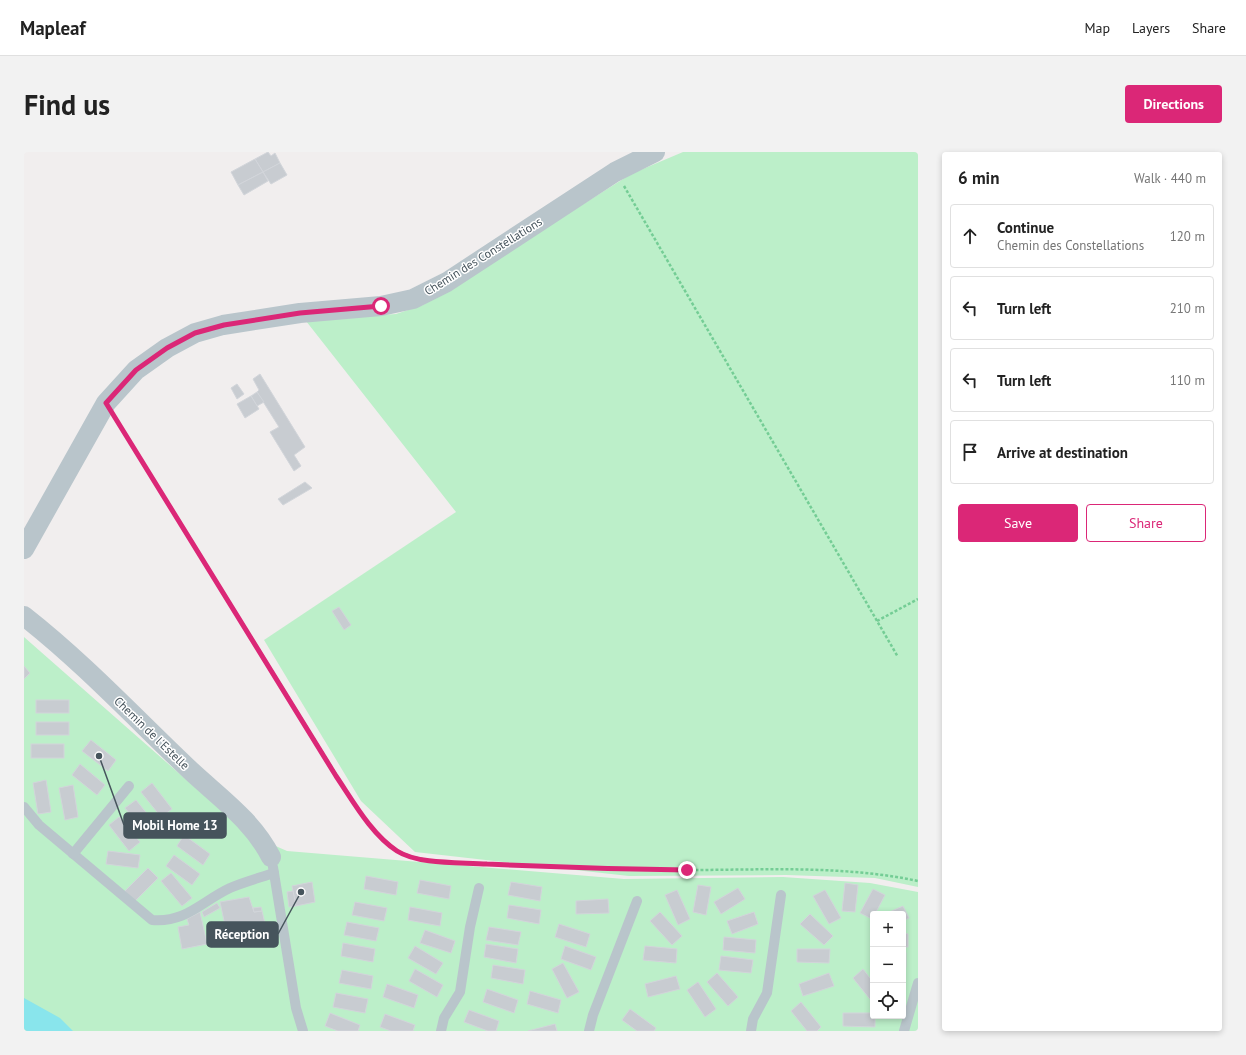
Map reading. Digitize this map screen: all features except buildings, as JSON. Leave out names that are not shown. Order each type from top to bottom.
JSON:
[{"type":"street","name":"Chemin des Constellations","points":[[24,549],[106,403],[136,370],[167,348],[195,333],[224,325],[300,313],[381,306],[413,299],[447,282],[615,172],[655,152]]},
{"type":"street","name":"Chemin de l'Estelle","points":[[24,616],[53,638],[251,827],[264,843],[272,865]]},
{"type":"lane","points":[[73,854],[129,786]]},
{"type":"lane","points":[[24,807],[39,825],[152,920],[166,922],[186,914],[229,888],[272,865],[296,1008],[303,1031]]},
{"type":"lane","points":[[441,1031],[444,1018],[460,992],[470,927],[479,888]]},
{"type":"lane","points":[[751,1031],[753,1019],[767,993],[781,895]]},
{"type":"lane","points":[[590,1031],[593,1015],[636,900]]},
{"type":"lane","points":[[904,1031],[918,983]]},
{"type":"path","points":[[615,172],[898,657]]},
{"type":"path","points":[[106,403],[336,776],[379,835],[398,851],[410,856],[441,861],[576,868],[687,870],[815,869],[885,874],[918,881]]},
{"type":"path","points":[[877,621],[918,599]]},
{"type":"green space","points":[[683,152],[918,152],[918,887],[875,878],[786,875],[629,876],[415,852],[361,801],[264,640],[456,512],[306,321],[396,314],[423,305],[631,174]]},
{"type":"green space","points":[[24,637],[248,834],[287,851],[624,879],[783,877],[870,883],[918,892],[918,1031],[24,1031]]},
{"type":"water","points":[[24,998],[60,1018],[73,1031],[24,1031]]},
{"type":"place","name":"Mobil Home 13","points":[[99,756]]},
{"type":"place","name":"Réception","points":[[301,892]]},
{"type":"route","points":[[381,306],[300,313],[224,325],[195,333],[167,348],[136,370],[106,403],[336,776],[379,835],[398,851],[410,856],[433,861],[568,868],[687,870]]}]
